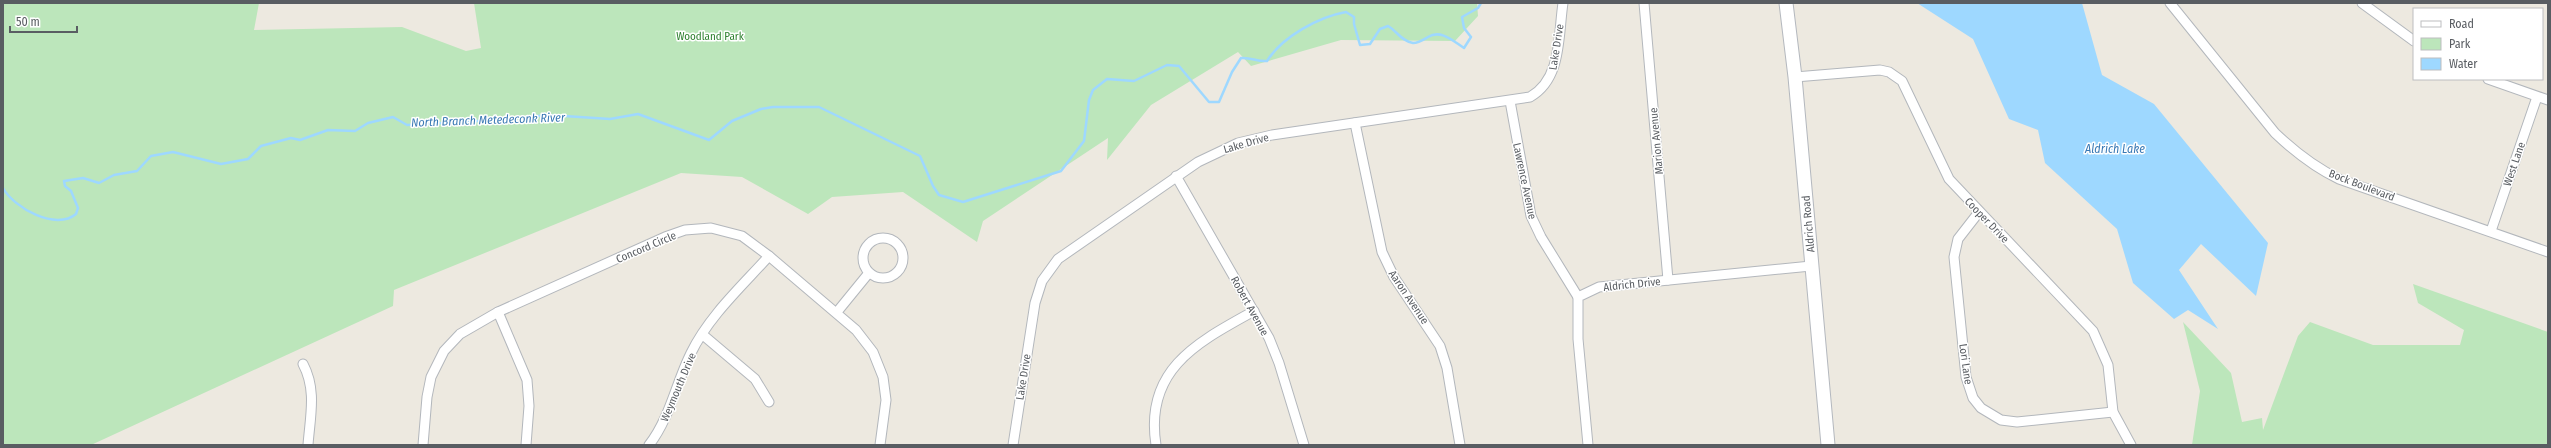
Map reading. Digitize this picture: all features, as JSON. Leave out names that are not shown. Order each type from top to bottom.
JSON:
[{"type":"main road","name":"Aldrich Road","points":[[1786,3],[1795,77],[1828,445]]},
{"type":"street","name":"Lake Drive","points":[[1013,445],[1035,303],[1039,287],[1048,270],[1065,253],[1207,156],[1238,143],[1272,135],[1530,97],[1538,92],[1550,79],[1555,63],[1563,3]]},
{"type":"street","name":"Marion Avenue","points":[[1644,3],[1668,280]]},
{"type":"street","name":"Bock Boulevard","points":[[2170,3],[2276,133],[2301,157],[2339,179],[2548,252]]},
{"type":"street","points":[[2362,3],[2413,40]]},
{"type":"street","name":"Cooper Drive","points":[[1795,77],[1880,70],[1896,76],[1905,86],[1944,172],[1980,212],[2093,330],[2107,361],[2113,412],[2131,445]]},
{"type":"street","points":[[2491,80],[2548,100]]},
{"type":"street","name":"West Lane","points":[[2491,231],[2537,96]]},
{"type":"street","name":"Lawrence Avenue","points":[[1510,101],[1531,216],[1541,237],[1578,297]]},
{"type":"street","name":"Aaron Avenue","points":[[1355,123],[1382,252],[1394,277],[1440,346],[1448,368],[1460,445]]},
{"type":"street","name":"Robert Avenue","points":[[1176,176],[1254,311],[1279,363],[1304,445]]},
{"type":"street","name":"Lori Lane","points":[[1980,212],[1958,239],[1954,257],[1966,377],[1973,398],[1990,415],[2011,422],[2113,412]]},
{"type":"street","name":"Concord Circle","points":[[423,445],[428,386],[437,363],[448,346],[460,334],[498,312],[665,237],[685,230],[711,228],[732,232],[751,241],[837,312],[866,341],[881,368],[886,400],[880,445]]},
{"type":"street","points":[[882,238],[895,241],[903,253],[902,266],[899,271],[887,278],[868,274],[863,260],[867,246],[882,238]]},
{"type":"street","name":"Weymouth Drive","points":[[650,445],[666,417],[691,353],[714,319],[769,256]]},
{"type":"street","name":"Aldrich Drive","points":[[1578,297],[1599,287],[1812,266]]},
{"type":"street","points":[[837,312],[868,274]]},
{"type":"street","points":[[1578,297],[1578,339],[1588,445]]},
{"type":"street","points":[[1156,445],[1154,431],[1157,406],[1172,370],[1188,351],[1200,342],[1254,311]]},
{"type":"street","points":[[498,312],[527,380],[529,406],[526,445]]},
{"type":"street","points":[[703,335],[755,379],[769,402]]},
{"type":"street","points":[[303,364],[310,377],[312,392],[308,445]]},
{"type":"green space","name":"Woodland Park","points":[[3,3],[259,3],[254,30],[402,27],[466,51],[481,48],[474,3],[1477,3],[1478,16],[1455,41],[1341,40],[1251,66],[1238,52],[1151,105],[1107,160],[1108,138],[983,221],[977,242],[903,192],[832,197],[808,214],[742,177],[681,173],[394,290],[393,306],[91,445],[3,445]]},
{"type":"green space","points":[[2413,284],[2548,332],[2548,445],[2192,445],[2200,391],[2183,322],[2231,373],[2242,422],[2262,418],[2263,430],[2298,336],[2310,322],[2373,345],[2460,345],[2464,330],[2418,303]]},
{"type":"water","name":"Aldrich Lake","points":[[1917,3],[2082,3],[2102,75],[2154,104],[2268,243],[2256,296],[2201,244],[2179,270],[2218,329],[2188,310],[2174,319],[2133,283],[2117,229],[2045,163],[2038,130],[2009,119],[1973,39]]},
{"type":"waterway","name":"North Branch Metedeconk River","points":[[3,188],[8,196],[16,203],[36,215],[47,219],[58,220],[68,219],[76,214],[78,208],[71,191],[65,186],[64,181],[83,178],[99,183],[114,175],[137,171],[151,156],[173,152],[221,164],[248,159],[261,146],[291,138],[300,140],[328,130],[355,131],[368,123],[393,117],[407,125],[496,120],[549,115],[610,119],[638,114],[709,140],[732,121],[761,109],[773,107],[819,107],[920,156],[933,186],[939,195],[963,202],[1061,171],[1084,141],[1089,100],[1093,90],[1107,79],[1134,81],[1167,65],[1179,66],[1209,102],[1219,102],[1232,72],[1241,58],[1267,61],[1291,36],[1324,18],[1346,12],[1354,17],[1354,24],[1360,45],[1370,44],[1380,29],[1388,26],[1409,42],[1413,43],[1421,41],[1438,34],[1451,39],[1464,48],[1471,37],[1464,28],[1462,17],[1478,8],[1481,3]]}]
